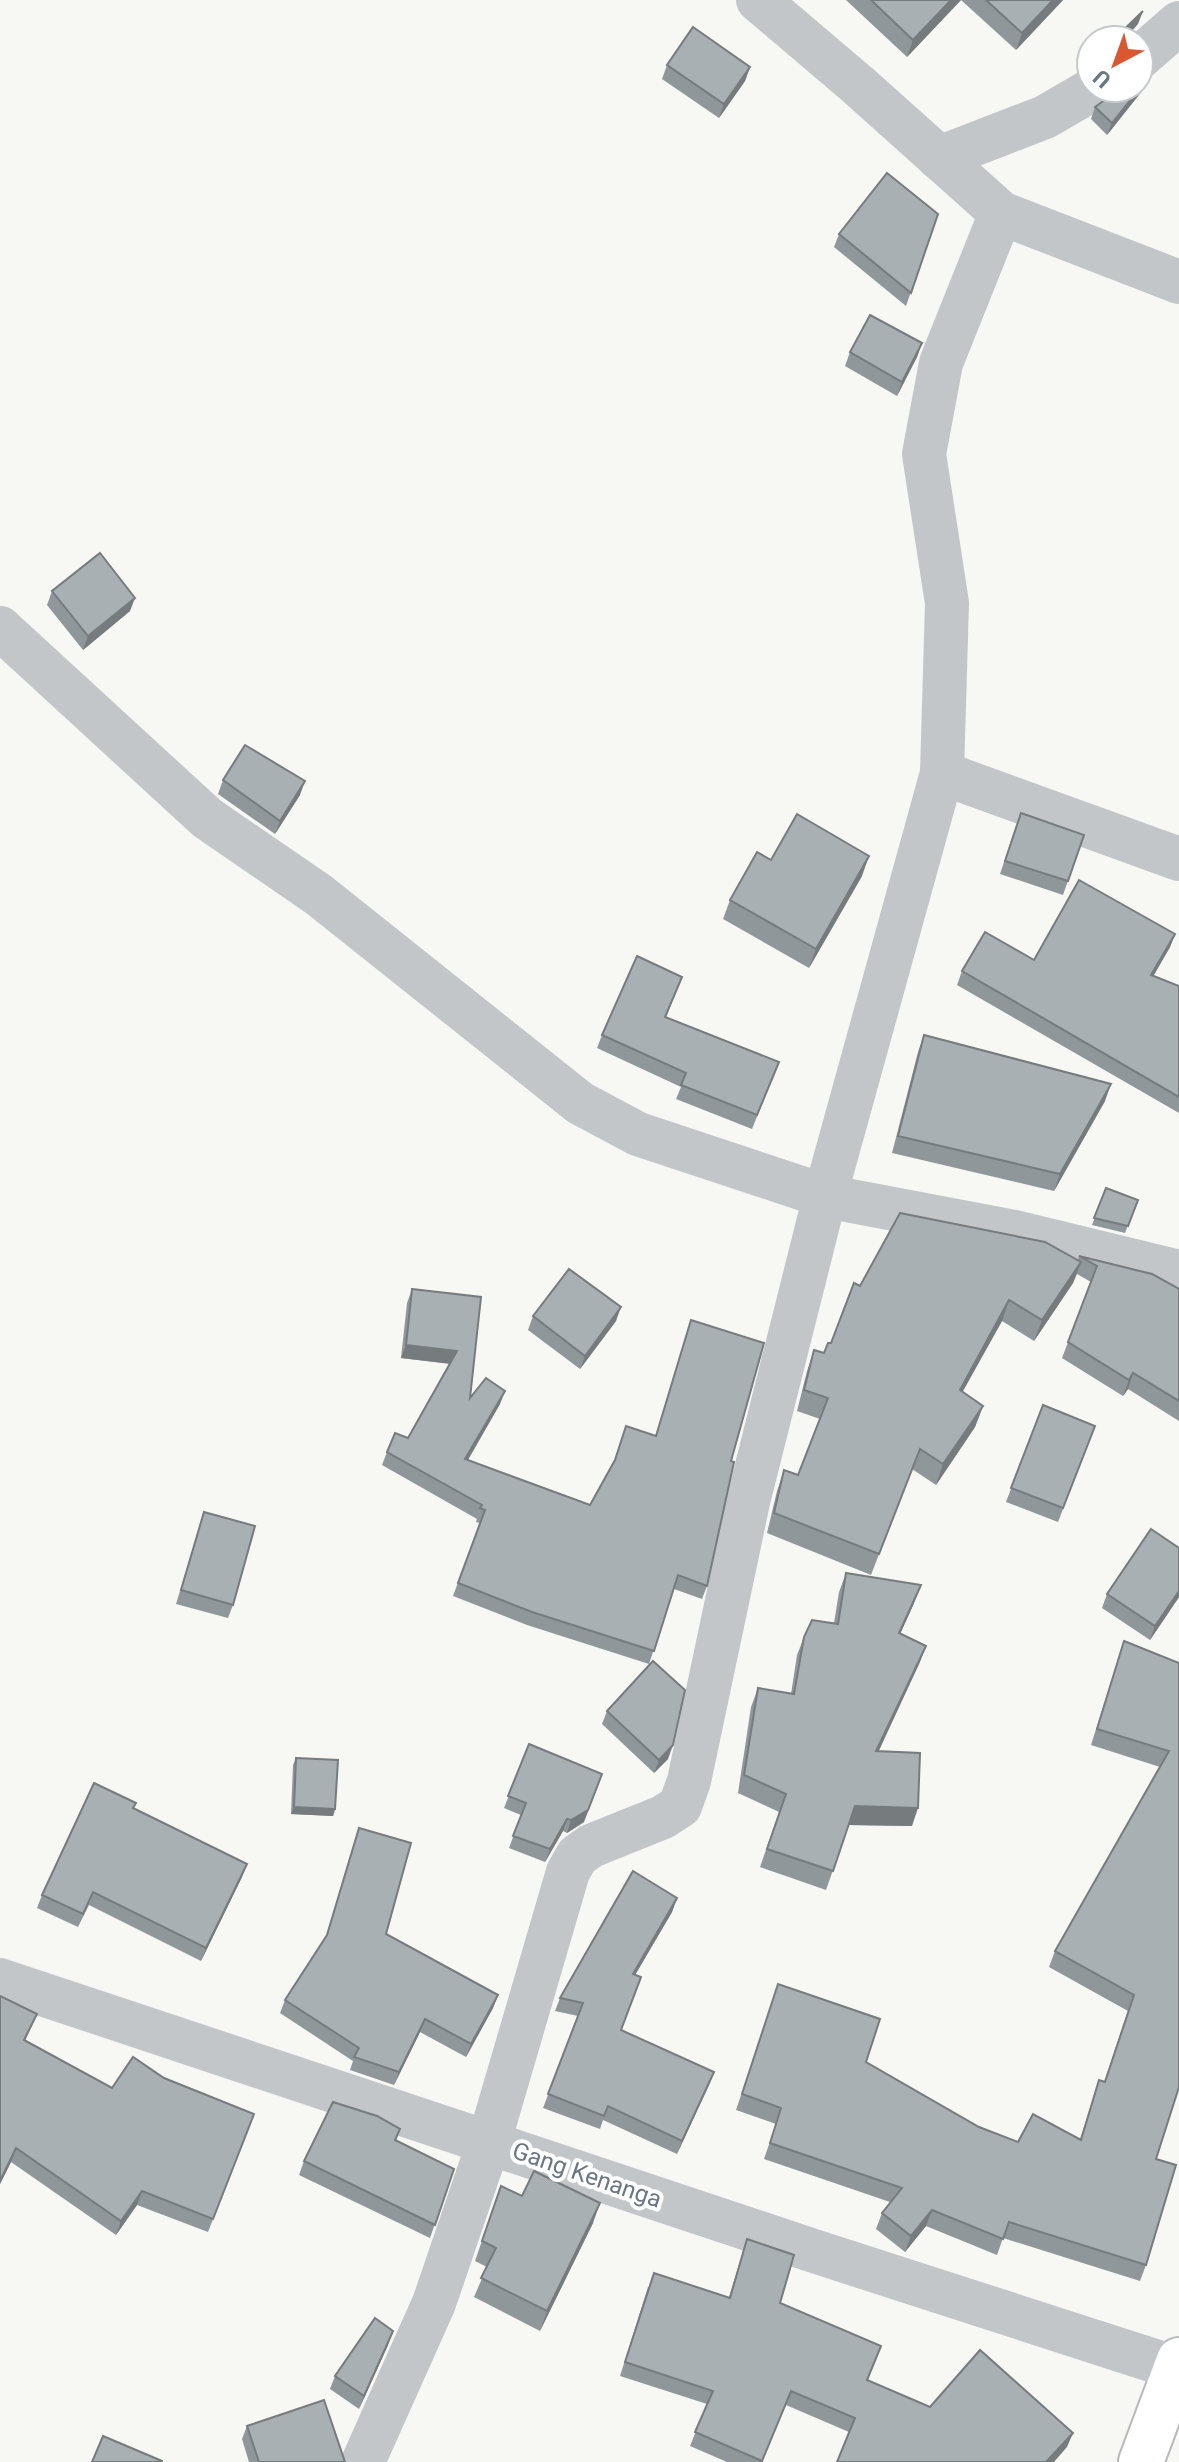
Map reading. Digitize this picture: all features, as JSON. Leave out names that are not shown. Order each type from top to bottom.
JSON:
[{"type":"main road","points":[[1141,2462],[1177,2364]]},
{"type":"street","points":[[758,0],[1001,213],[1179,282]]},
{"type":"street","points":[[1155,44],[1179,23]]},
{"type":"street","points":[[939,158],[1045,117],[1075,100]]},
{"type":"street","points":[[363,2462],[434,2303],[489,2142],[568,1872],[577,1856],[591,1846],[663,1817],[680,1806],[689,1781],[748,1502],[825,1196],[942,773],[947,603],[924,454],[941,363],[1001,213]]},
{"type":"street","points":[[0,628],[207,818],[319,895],[580,1103],[638,1134],[825,1196],[1015,1232],[1179,1272]]},
{"type":"street","points":[[942,773],[1179,859]]},
{"type":"street","name":"Gang Kenanga","points":[[0,1980],[814,2251],[1177,2364]]},
{"type":"building","points":[[871,0],[951,0],[913,40]]},
{"type":"building","points":[[986,0],[1053,0],[1022,33]]},
{"type":"building","points":[[693,27],[750,67],[724,104],[667,65]]},
{"type":"building","points":[[1099,104],[1127,104],[1112,123],[1095,107]]},
{"type":"building","points":[[887,173],[938,214],[911,293],[839,234]]},
{"type":"building","points":[[870,315],[922,343],[902,382],[850,352]]},
{"type":"building","points":[[100,553],[135,598],[88,636],[52,591]]},
{"type":"building","points":[[245,745],[305,781],[280,821],[223,780]]},
{"type":"building","points":[[1021,813],[1084,835],[1068,881],[1005,861]]},
{"type":"building","points":[[797,814],[869,856],[816,949],[730,900],[757,852],[771,860]]},
{"type":"building","points":[[1079,880],[1175,934],[1151,975],[1179,986],[1179,1097],[962,971],[985,932],[1034,960]]},
{"type":"building","points":[[637,956],[682,977],[665,1017],[779,1062],[757,1115],[681,1085],[686,1073],[602,1035]]},
{"type":"building","points":[[924,1035],[1111,1084],[1060,1174],[898,1136]]},
{"type":"building","points":[[1106,1188],[1138,1200],[1128,1226],[1094,1218]]},
{"type":"building","points":[[900,1213],[1045,1242],[1081,1262],[1042,1320],[1009,1300],[960,1390],[983,1406],[943,1464],[920,1449],[879,1554],[774,1513],[784,1470],[798,1475],[828,1398],[804,1390],[814,1350],[824,1353],[828,1343],[831,1343],[854,1283],[860,1286]]},
{"type":"building","points":[[1079,1256],[1152,1274],[1179,1289],[1179,1401],[1133,1373],[1129,1380],[1068,1342],[1097,1266]]},
{"type":"building","points":[[569,1269],[621,1307],[585,1356],[533,1316]]},
{"type":"building","points":[[412,1289],[481,1297],[470,1398],[486,1378],[505,1391],[465,1459],[590,1505],[615,1460],[626,1426],[656,1436],[691,1320],[764,1343],[731,1461],[734,1462],[707,1586],[678,1575],[654,1651],[532,1612],[458,1583],[485,1510],[480,1508],[482,1505],[387,1452],[395,1433],[408,1438],[457,1351],[406,1345]]},
{"type":"building","points":[[1043,1405],[1095,1426],[1063,1508],[1011,1488]]},
{"type":"building","points":[[204,1512],[255,1526],[233,1605],[181,1590]]},
{"type":"building","points":[[1151,1529],[1179,1548],[1179,1591],[1155,1626],[1107,1594]]},
{"type":"building","points":[[846,1573],[921,1585],[899,1633],[926,1646],[876,1751],[920,1753],[918,1808],[855,1806],[833,1871],[767,1849],[786,1794],[744,1775],[758,1688],[794,1694],[804,1637],[812,1620],[838,1624]]},
{"type":"building","points":[[1124,1641],[1179,1663],[1179,2087],[1156,2159],[1176,2165],[1146,2265],[1009,2222],[1003,2239],[932,2210],[911,2236],[882,2213],[902,2188],[770,2143],[781,2108],[742,2094],[778,1984],[880,2019],[866,2062],[979,2127],[1018,2142],[1033,2114],[1081,2140],[1099,2080],[1105,2082],[1134,1995],[1055,1951],[1169,1751],[1097,1729]]},
{"type":"building","points":[[653,1661],[685,1690],[673,1745],[659,1760],[607,1711]]},
{"type":"building","points":[[529,1744],[602,1774],[588,1810],[571,1820],[567,1819],[550,1849],[513,1836],[526,1803],[508,1796]]},
{"type":"building","points":[[296,1758],[338,1760],[335,1809],[294,1807]]},
{"type":"building","points":[[94,1783],[136,1803],[133,1808],[247,1864],[206,1948],[93,1892],[83,1914],[42,1895]]},
{"type":"building","points":[[359,1828],[411,1843],[386,1934],[498,1995],[471,2044],[425,2019],[399,2072],[354,2057],[359,2048],[285,2000],[327,1935]]},
{"type":"building","points":[[633,1871],[677,1898],[633,1974],[641,1977],[621,2030],[714,2072],[682,2141],[608,2106],[604,2116],[548,2094],[583,2003],[560,1998]]},
{"type":"building","points":[[0,1996],[37,2014],[24,2040],[112,2088],[133,2057],[164,2078],[254,2114],[213,2219],[142,2191],[121,2221],[16,2148],[0,2181]]},
{"type":"building","points":[[333,2102],[377,2116],[400,2129],[395,2140],[454,2169],[435,2225],[304,2161]]},
{"type":"building","points":[[534,2171],[600,2203],[547,2311],[481,2278],[496,2248],[482,2241],[501,2186],[522,2196]]},
{"type":"building","points":[[747,2239],[794,2255],[780,2303],[881,2346],[867,2380],[930,2407],[980,2350],[1073,2433],[1046,2462],[837,2462],[855,2418],[791,2391],[762,2461],[695,2432],[713,2391],[625,2362],[654,2273],[730,2298]]},
{"type":"building","points":[[375,2318],[393,2331],[364,2396],[335,2376]]},
{"type":"building","points":[[324,2400],[345,2462],[259,2462],[247,2426]]},
{"type":"building","points":[[103,2436],[162,2461],[162,2462],[92,2462]]}]
